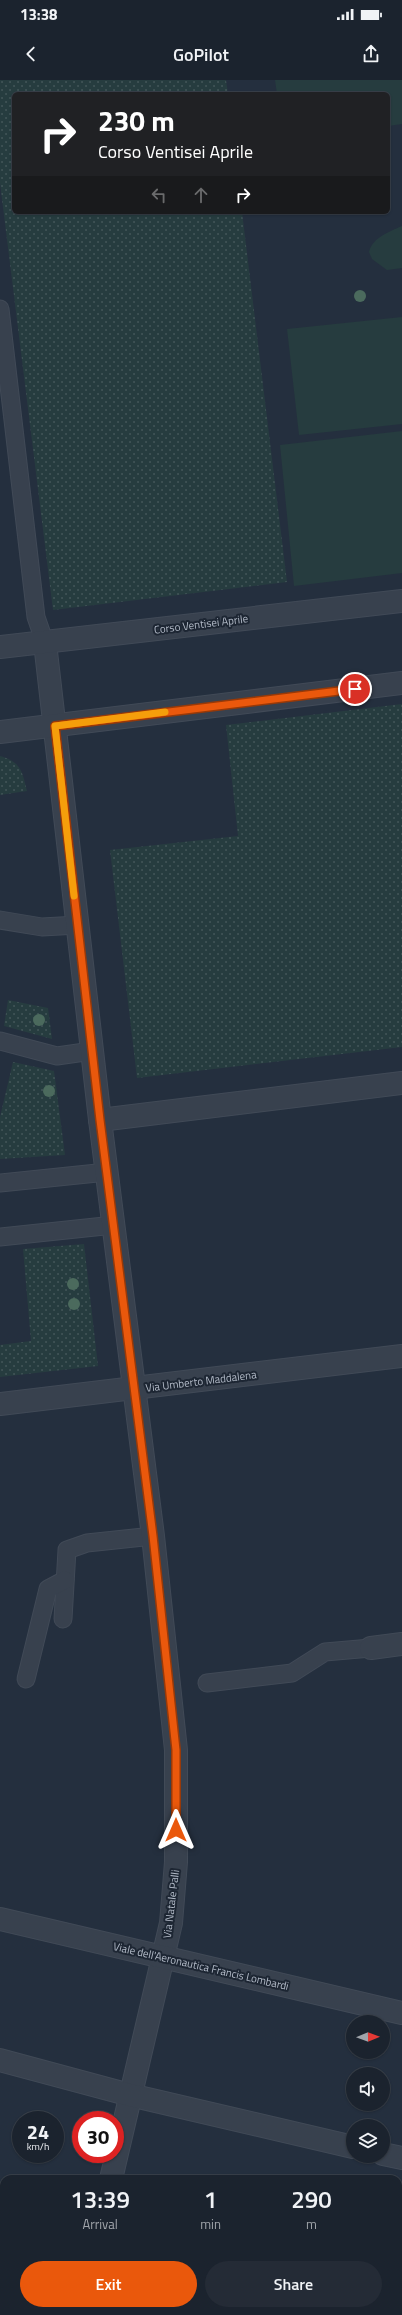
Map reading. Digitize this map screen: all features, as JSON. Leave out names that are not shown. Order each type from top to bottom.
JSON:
[{"type":"street","name":"Corso Ventisei Aprile","points":[[0,647],[402,601]]},
{"type":"street","name":"Via Natale Palli","points":[[45,643],[100,1120],[153,1536],[176,1750],[176,1862],[171,1923],[147,2019],[112,2175]]},
{"type":"street","points":[[0,732],[402,683]]},
{"type":"street","points":[[100,1120],[402,1083]]},
{"type":"street","name":"Via Umberto Maddalena","points":[[0,1404],[402,1356]]},
{"type":"street","points":[[371,1648],[402,1644]]},
{"type":"street","name":"Viale dell'Aeronautica Francis Lombardi","points":[[0,1918],[402,2013]]},
{"type":"street","points":[[0,2060],[130,2095],[346,2145]]},
{"type":"street","points":[[390,2155],[402,2158]]},
{"type":"lane","points":[[0,309],[36,617],[45,643]]},
{"type":"lane","points":[[0,920],[42,927],[78,924]]},
{"type":"lane","points":[[0,1041],[57,1056],[92,1051]]},
{"type":"lane","points":[[0,1183],[107,1172]]},
{"type":"lane","points":[[0,1237],[114,1225]]},
{"type":"lane","points":[[63,1619],[67,1550],[87,1543],[153,1536]]},
{"type":"lane","points":[[26,1679],[48,1589],[65,1580]]},
{"type":"lane","points":[[207,1683],[292,1673],[326,1652],[371,1648]]},
{"type":"green space","points":[[0,80],[226,80],[228,92],[12,92],[12,214],[242,214],[287,582],[53,610],[0,183]]},
{"type":"green space","points":[[275,80],[402,80],[402,124],[390,126],[390,92],[277,92]]},
{"type":"green space","points":[[402,226],[402,268],[387,270],[372,259],[369,252],[374,242],[387,233]]},
{"type":"green space","points":[[402,317],[402,424],[299,435],[287,329]]},
{"type":"green space","points":[[402,431],[402,573],[294,586],[280,445]]},
{"type":"green space","points":[[402,704],[402,1047],[137,1078],[110,850],[238,836],[226,725]]},
{"type":"green space","points":[[0,756],[12,761],[20,768],[27,791],[0,795]]},
{"type":"green space","points":[[8,1000],[48,1008],[52,1039],[4,1026]]},
{"type":"green space","points":[[13,1062],[54,1071],[65,1155],[0,1159],[0,1117]]},
{"type":"green space","points":[[84,1244],[98,1366],[0,1377],[0,1345],[31,1341],[23,1249]]},
{"type":"slow traffic","points":[[74,896],[55,726],[165,712]]},
{"type":"route","points":[[176,1830],[176,1750],[153,1536],[100,1120],[55,726],[355,689]]}]
